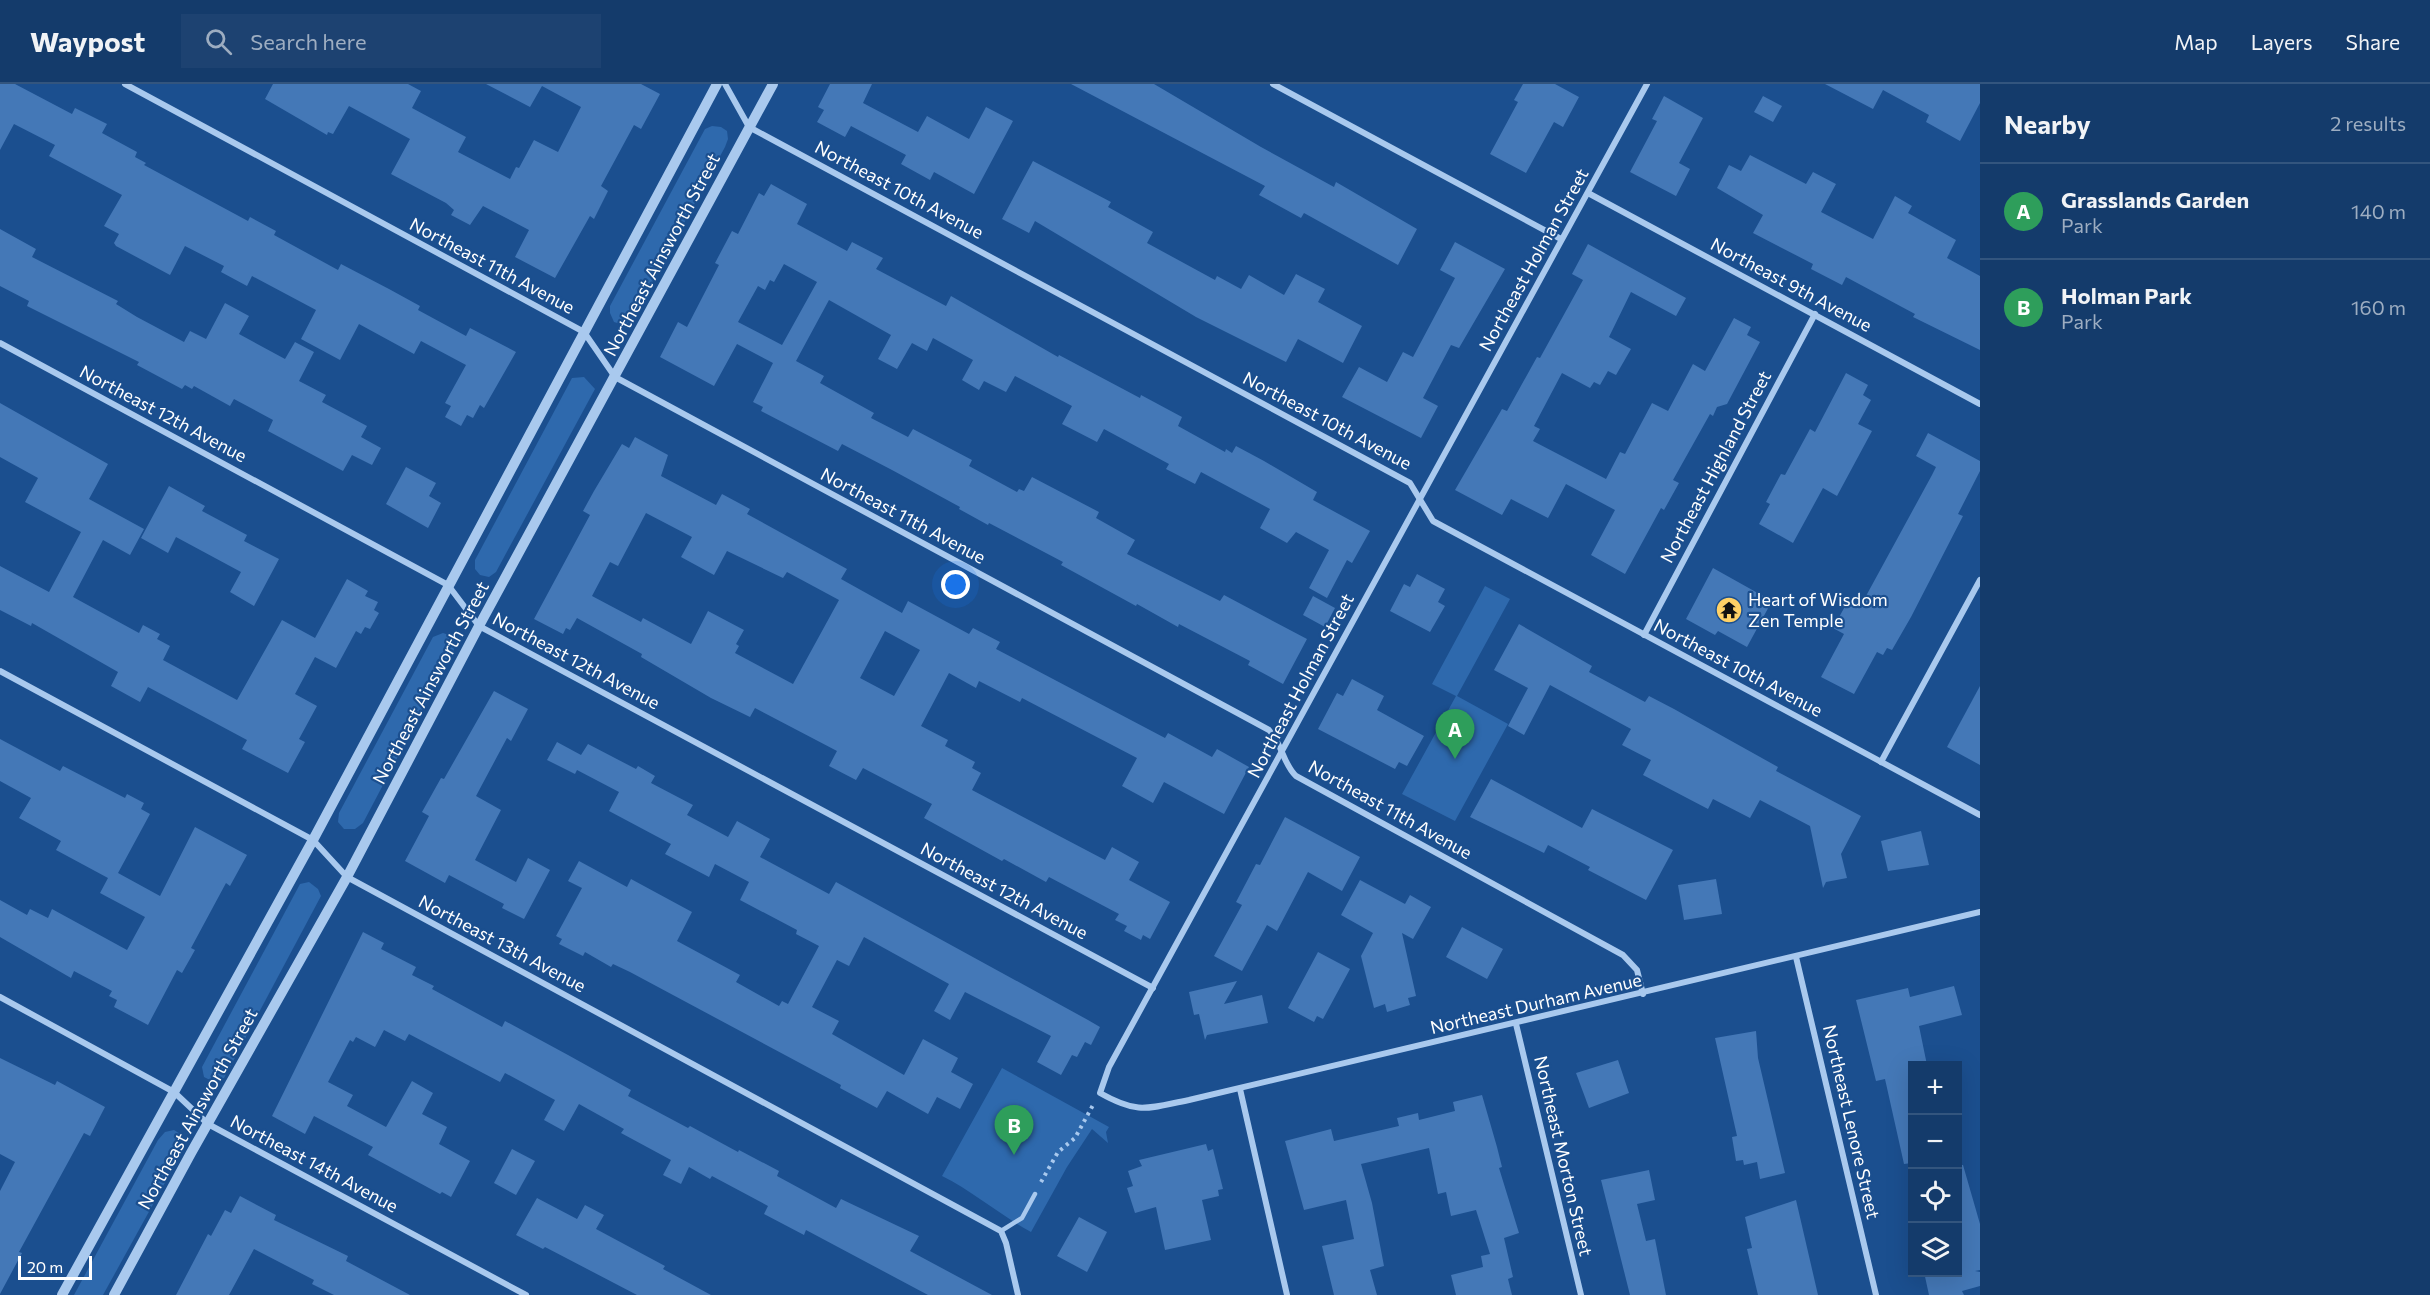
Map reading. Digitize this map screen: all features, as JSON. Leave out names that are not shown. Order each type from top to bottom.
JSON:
[{"type":"street","name":"Northeast 11th Avenue","points":[[125,84],[584,332],[615,377],[1269,730],[1283,752],[1290,770],[1296,776],[1623,955],[1637,970],[1642,994]]},
{"type":"street","name":"Northeast Ainsworth Street","points":[[62,1295],[152,1127],[174,1092],[313,840],[717,84]]},
{"type":"street","points":[[725,84],[749,127]]},
{"type":"street","name":"Northeast Ainsworth Street","points":[[114,1295],[347,877],[479,626],[773,84]]},
{"type":"street","points":[[1273,84],[1562,240]]},
{"type":"street","name":"Northeast Holman Street","points":[[1100,1093],[1104,1078],[1647,84]]},
{"type":"street","name":"Northeast 10th Avenue","points":[[749,127],[1410,483],[1433,522],[1980,815]]},
{"type":"street","name":"Northeast 9th Avenue","points":[[1588,193],[1980,404]]},
{"type":"street","name":"Northeast Highland Street","points":[[1644,634],[1815,314]]},
{"type":"street","name":"Northeast 12th Avenue","points":[[0,344],[448,585],[479,626],[1153,988]]},
{"type":"street","points":[[1881,762],[1980,580]]},
{"type":"street","name":"Northeast 13th Avenue","points":[[0,671],[313,840],[347,877],[1001,1231]]},
{"type":"street","name":"Northeast Durham Avenue","points":[[1100,1093],[1124,1106],[1141,1109],[1240,1089],[1980,912]]},
{"type":"street","name":"Northeast Lenore Street","points":[[1796,957],[1876,1295]]},
{"type":"street","name":"Northeast 14th Avenue","points":[[0,998],[174,1092],[208,1124],[526,1295]]},
{"type":"street","name":"Northeast Morton Street","points":[[1516,1024],[1581,1295]]},
{"type":"street","points":[[1240,1089],[1287,1295]]},
{"type":"street","points":[[1001,1231],[1018,1295]]},
{"type":"lane","points":[[1001,1231],[1022,1218],[1035,1194]]},
{"type":"path","points":[[1035,1194],[1054,1158],[1075,1138],[1100,1093]]},
{"type":"shaded area","points":[[712,126],[721,127],[727,131],[728,139],[725,147],[632,320],[624,325],[614,322],[610,306],[705,129]]},
{"type":"shaded area","points":[[584,377],[595,389],[496,572],[489,577],[480,575],[475,569],[475,560],[572,378]]},
{"type":"shaded area","points":[[1485,586],[1510,599],[1457,696],[1508,724],[1455,821],[1402,794],[1456,696],[1432,684]]},
{"type":"shaded area","points":[[443,633],[452,636],[454,650],[363,823],[355,829],[344,829],[338,822],[339,813],[433,637]]},
{"type":"shaded area","points":[[309,882],[318,889],[321,896],[224,1078],[214,1082],[204,1077],[202,1067],[300,884]]},
{"type":"shaded area","points":[[1002,1068],[1109,1127],[1106,1132],[1108,1143],[1092,1129],[1067,1167],[1031,1232],[942,1176]]},
{"type":"shaded area","points":[[174,1130],[182,1135],[183,1150],[103,1295],[74,1295],[158,1140],[165,1132]]},
{"type":"building","points":[[0,84],[15,84],[72,114],[75,108],[107,124],[102,133],[137,152],[135,157],[146,163],[144,165],[248,221],[250,217],[276,231],[274,235],[338,270],[341,264],[389,289],[420,306],[418,310],[466,336],[470,328],[516,352],[484,408],[480,405],[473,418],[467,415],[461,426],[445,417],[451,406],[445,403],[466,365],[421,341],[414,354],[359,324],[340,360],[301,339],[316,310],[252,276],[247,286],[221,272],[224,266],[185,246],[170,275],[116,246],[114,243],[119,234],[104,226],[122,195],[49,156],[55,145],[14,124],[0,150]]},
{"type":"building","points":[[273,84],[408,84],[421,91],[412,108],[466,137],[458,152],[510,179],[516,167],[519,168],[534,140],[558,152],[581,107],[542,86],[530,107],[486,84],[641,84],[660,94],[641,129],[634,125],[601,186],[608,191],[594,219],[590,216],[555,278],[515,257],[529,230],[483,206],[470,225],[451,215],[454,210],[446,203],[391,174],[410,139],[349,106],[333,134],[328,132],[327,135],[265,99]]},
{"type":"building","points":[[830,84],[872,84],[863,103],[918,132],[927,116],[969,139],[986,107],[1013,121],[974,194],[934,172],[930,180],[901,164],[906,155],[851,126],[845,137],[817,122],[824,110],[818,107]]},
{"type":"building","points":[[1071,84],[1154,84],[1261,147],[1334,187],[1336,182],[1417,229],[1398,265],[1304,213],[1301,218],[1259,195],[1265,186]]},
{"type":"building","points":[[1523,84],[1555,84],[1579,97],[1563,127],[1554,122],[1526,173],[1490,154],[1518,102],[1514,100]]},
{"type":"building","points":[[1825,84],[1980,84],[1980,103],[1960,141],[1926,122],[1929,115],[1883,90],[1873,109]]},
{"type":"building","points":[[1664,96],[1703,118],[1679,163],[1690,169],[1676,196],[1630,172],[1657,121],[1652,119]]},
{"type":"building","points":[[1763,96],[1782,106],[1773,122],[1754,112]]},
{"type":"building","points":[[1750,155],[1806,184],[1813,172],[1836,184],[1821,212],[1873,239],[1895,196],[1912,206],[1908,213],[1956,240],[1947,258],[1980,276],[1980,350],[1913,317],[1915,314],[1846,277],[1842,285],[1811,269],[1813,264],[1753,233],[1763,215],[1717,188],[1729,165],[1741,171]]},
{"type":"building","points":[[1033,161],[1111,202],[1108,207],[1153,232],[1147,243],[1215,280],[1217,276],[1241,289],[1249,275],[1284,295],[1296,274],[1325,289],[1318,302],[1362,326],[1343,363],[1298,339],[1286,362],[1196,317],[1035,221],[1029,233],[1002,219]]},
{"type":"building","points":[[771,184],[807,204],[797,224],[847,251],[852,242],[883,258],[876,269],[946,306],[951,296],[1058,357],[1059,355],[1140,398],[1141,395],[1182,417],[1178,426],[1225,452],[1226,449],[1232,453],[1236,446],[1264,461],[1317,492],[1313,500],[1370,531],[1352,563],[1347,560],[1327,598],[1309,588],[1329,550],[1296,532],[1287,543],[1260,528],[1270,509],[1201,472],[1195,484],[1166,469],[1169,464],[1104,429],[1097,442],[1062,424],[1072,406],[1015,376],[1006,392],[984,381],[979,390],[962,380],[973,360],[933,338],[927,351],[912,343],[897,369],[878,359],[891,335],[829,300],[796,361],[824,376],[820,383],[874,413],[871,418],[908,437],[913,429],[972,460],[969,466],[1017,492],[1019,489],[1024,491],[1032,477],[1099,512],[1096,518],[1135,540],[1127,554],[1220,601],[1224,595],[1307,639],[1283,684],[1248,665],[1250,661],[1179,624],[1178,627],[1137,604],[1136,606],[1061,565],[1063,562],[989,523],[988,525],[892,470],[842,444],[838,451],[761,411],[763,407],[753,402],[773,363],[737,344],[714,386],[660,357],[678,322],[687,327],[719,265],[715,263],[732,231],[738,234],[759,193],[764,196]],"holes":[[[784,264],[817,282],[782,345],[738,322],[758,286],[765,290],[770,280],[774,282]]]},
{"type":"building","points":[[0,229],[36,249],[32,257],[118,301],[116,304],[184,342],[190,331],[206,339],[225,303],[249,316],[239,334],[285,359],[295,342],[314,352],[299,381],[326,395],[322,402],[367,426],[361,437],[381,448],[372,465],[352,455],[343,471],[268,431],[273,420],[234,399],[230,406],[194,386],[192,389],[185,385],[182,389],[137,365],[139,362],[27,306],[29,301],[0,286]]},
{"type":"building","points":[[1455,242],[1505,269],[1459,348],[1451,345],[1423,398],[1438,406],[1421,438],[1342,397],[1359,367],[1387,382],[1403,352],[1413,357],[1455,278],[1440,270]]},
{"type":"building","points":[[1588,244],[1686,298],[1676,316],[1631,292],[1609,337],[1631,349],[1616,375],[1608,371],[1600,385],[1594,382],[1590,388],[1562,373],[1534,426],[1540,429],[1533,441],[1606,479],[1620,452],[1625,454],[1652,403],[1668,411],[1693,364],[1705,371],[1734,318],[1751,327],[1747,335],[1760,342],[1727,404],[1717,407],[1713,416],[1710,414],[1673,480],[1679,483],[1664,510],[1661,508],[1625,574],[1591,555],[1615,510],[1566,484],[1548,518],[1511,499],[1502,515],[1455,490],[1502,409],[1507,411],[1537,357],[1540,358],[1583,280],[1572,274]]},
{"type":"building","points":[[1846,373],[1868,385],[1863,395],[1871,400],[1858,424],[1872,431],[1837,496],[1823,488],[1793,543],[1759,524],[1770,504],[1766,502],[1781,474],[1785,475],[1810,429],[1815,432]]},
{"type":"building","points":[[0,403],[108,464],[89,499],[144,529],[130,555],[103,540],[73,597],[139,633],[143,625],[160,634],[157,639],[170,646],[163,660],[237,700],[282,620],[315,638],[347,579],[368,591],[365,596],[378,602],[374,610],[379,613],[370,629],[365,627],[361,634],[356,631],[336,668],[315,657],[295,694],[317,706],[299,739],[305,742],[288,773],[242,749],[247,740],[148,687],[140,702],[111,686],[118,672],[32,623],[31,626],[0,610],[0,566],[49,592],[81,532],[25,502],[38,478],[0,457]]},
{"type":"building","points":[[1928,433],[1980,461],[1980,471],[1958,514],[1963,516],[1911,617],[1892,650],[1887,648],[1883,655],[1877,652],[1854,694],[1821,677],[1844,634],[1833,628],[1848,601],[1860,607],[1936,467],[1916,456]]},
{"type":"building","points":[[635,437],[668,455],[661,476],[716,505],[722,494],[750,509],[747,514],[847,569],[841,579],[902,613],[908,601],[969,634],[973,628],[1000,642],[996,649],[1165,738],[1168,733],[1212,757],[1217,749],[1249,767],[1224,814],[1164,782],[1153,803],[1122,786],[1137,758],[1022,698],[1020,702],[979,681],[976,688],[949,673],[921,726],[948,740],[945,746],[975,762],[972,768],[981,773],[972,790],[1105,860],[1112,847],[1139,862],[1129,880],[1170,902],[1150,939],[1143,935],[1141,940],[1124,931],[1127,926],[1115,920],[1119,914],[1049,877],[1046,882],[1004,859],[1002,861],[924,818],[932,804],[863,768],[856,780],[829,766],[837,751],[755,708],[750,717],[711,698],[641,657],[642,654],[577,618],[570,630],[566,628],[563,634],[534,619],[590,515],[583,511],[594,491],[622,444],[629,448]],"holes":[[[646,513],[692,537],[681,557],[714,575],[727,551],[783,578],[787,572],[839,600],[793,684],[735,653],[739,646],[736,644],[744,630],[708,611],[691,644],[643,618],[641,622],[592,596],[610,562],[618,566]],[[885,631],[920,650],[894,696],[860,678]]]},
{"type":"building","points":[[406,467],[436,483],[429,496],[441,503],[428,528],[386,504]]},
{"type":"building","points":[[169,486],[205,506],[202,511],[247,535],[244,541],[279,559],[254,606],[230,592],[241,572],[176,537],[168,553],[141,538]]},
{"type":"building","name":"Heart of Wisdom Zen Temple","points":[[1713,568],[1772,601],[1747,647],[1718,631],[1715,635],[1686,619]]},
{"type":"building","points":[[1417,574],[1445,589],[1438,602],[1445,606],[1430,632],[1390,611],[1404,584],[1410,587]]},
{"type":"building","points":[[1313,596],[1335,608],[1325,627],[1303,615]]},
{"type":"building","points":[[1519,624],[1592,666],[1589,672],[1645,702],[1649,696],[1674,709],[1778,767],[1776,771],[1861,816],[1841,854],[1847,878],[1826,882],[1823,888],[1810,826],[1760,800],[1750,818],[1713,799],[1708,809],[1643,775],[1651,760],[1622,745],[1631,729],[1550,685],[1524,735],[1508,726],[1528,688],[1494,670]]},
{"type":"building","points":[[1352,679],[1384,696],[1377,710],[1424,736],[1407,766],[1399,762],[1395,769],[1318,729],[1337,693],[1343,696]]},
{"type":"building","points":[[1980,686],[1980,765],[1947,747]]},
{"type":"building","points":[[494,691],[528,709],[511,741],[507,738],[476,796],[501,810],[475,860],[516,882],[528,858],[550,870],[524,919],[502,908],[504,904],[449,875],[445,883],[405,861],[429,816],[422,812],[441,778],[444,779]]},
{"type":"building","points":[[0,739],[60,771],[63,766],[125,798],[127,794],[144,803],[141,809],[150,814],[118,873],[160,896],[195,827],[247,855],[230,886],[226,883],[191,948],[195,950],[182,973],[177,970],[148,1025],[114,1007],[117,1000],[109,996],[112,991],[74,971],[71,978],[0,937],[0,900],[27,915],[30,909],[48,918],[52,909],[127,950],[145,917],[100,893],[108,878],[56,850],[61,841],[19,818],[31,798],[0,781]]},
{"type":"building","points":[[557,742],[581,755],[588,744],[636,769],[638,766],[655,776],[651,783],[693,805],[687,815],[728,837],[737,821],[770,839],[760,857],[829,894],[836,882],[1088,1020],[1100,1027],[1091,1045],[1085,1042],[1077,1057],[1072,1055],[1061,1075],[1037,1062],[1051,1036],[965,992],[950,1020],[934,1011],[949,984],[864,937],[849,966],[837,960],[812,1007],[839,1021],[832,1034],[904,1075],[923,1039],[958,1058],[951,1072],[973,1084],[960,1109],[937,1097],[928,1114],[887,1091],[877,1108],[840,1088],[841,1085],[630,972],[613,964],[611,967],[585,952],[583,956],[559,944],[562,939],[556,936],[582,888],[568,881],[579,861],[627,887],[631,879],[692,912],[677,941],[740,975],[736,982],[779,1006],[782,1001],[788,1004],[819,946],[796,934],[797,930],[740,900],[749,882],[715,864],[709,877],[665,854],[671,844],[609,811],[619,792],[577,770],[575,774],[547,760]]},
{"type":"building","points":[[1491,779],[1582,828],[1592,809],[1673,850],[1646,900],[1588,870],[1590,867],[1548,845],[1544,853],[1470,817]]},
{"type":"building","points":[[1285,817],[1360,857],[1342,891],[1308,872],[1277,931],[1267,925],[1242,971],[1214,956],[1242,905],[1236,902],[1256,864],[1260,865]]},
{"type":"building","points":[[1921,831],[1929,865],[1888,871],[1881,841]]},
{"type":"building","points":[[1716,879],[1722,914],[1684,920],[1678,885]]},
{"type":"building","points":[[1360,880],[1405,904],[1410,895],[1431,907],[1413,939],[1402,933],[1416,996],[1408,998],[1410,1005],[1387,1012],[1385,1004],[1374,1008],[1361,956],[1373,933],[1341,915]]},
{"type":"building","points":[[1462,927],[1503,949],[1487,979],[1446,957]]},
{"type":"building","points":[[363,932],[384,943],[381,949],[416,967],[412,975],[434,986],[432,989],[502,1027],[505,1021],[568,1055],[631,1090],[628,1096],[688,1128],[690,1126],[779,1171],[777,1176],[836,1208],[841,1199],[919,1236],[910,1251],[992,1295],[928,1295],[806,1230],[804,1235],[764,1214],[768,1206],[712,1176],[710,1179],[689,1167],[681,1184],[663,1175],[671,1160],[621,1133],[624,1129],[579,1104],[564,1131],[544,1120],[555,1100],[505,1073],[500,1082],[409,1034],[405,1041],[384,1030],[375,1047],[356,1037],[353,1042],[350,1040],[328,1082],[353,1095],[347,1106],[386,1127],[412,1081],[433,1093],[422,1114],[447,1127],[439,1144],[470,1161],[451,1197],[442,1192],[440,1194],[368,1155],[373,1147],[314,1116],[305,1134],[272,1116]]},
{"type":"building","points":[[1318,952],[1350,969],[1323,1019],[1317,1016],[1314,1022],[1288,1008]]},
{"type":"building","points":[[1237,981],[1224,1004],[1262,995],[1268,1023],[1207,1035],[1205,1040],[1199,1014],[1194,1015],[1189,992]]},
{"type":"building","points":[[1954,986],[1962,1015],[1919,1026],[1926,1061],[1908,1061],[1908,1164],[1904,1164],[1885,1079],[1876,1081],[1856,1000],[1908,988],[1910,997]]},
{"type":"building","points":[[1756,1031],[1758,1058],[1785,1173],[1760,1179],[1757,1162],[1744,1165],[1743,1160],[1736,1161],[1732,1137],[1737,1136],[1715,1038]]},
{"type":"building","points":[[0,1058],[55,1085],[57,1081],[105,1107],[90,1136],[84,1133],[19,1252],[22,1253],[0,1294],[0,1191],[15,1162],[0,1154]]},
{"type":"building","points":[[1618,1060],[1629,1093],[1589,1108],[1576,1073]]},
{"type":"building","points":[[1482,1095],[1502,1167],[1499,1168],[1519,1233],[1504,1238],[1513,1277],[1508,1279],[1512,1295],[1456,1295],[1451,1275],[1483,1267],[1481,1256],[1490,1254],[1476,1210],[1451,1216],[1446,1192],[1438,1194],[1429,1148],[1361,1164],[1372,1203],[1384,1266],[1370,1270],[1377,1295],[1334,1295],[1322,1246],[1354,1239],[1346,1200],[1304,1210],[1285,1141],[1331,1129],[1334,1141],[1399,1126],[1397,1118],[1418,1113],[1419,1120],[1455,1111],[1453,1102]]},
{"type":"building","points":[[1206,1144],[1208,1151],[1213,1149],[1223,1189],[1218,1190],[1219,1196],[1202,1200],[1211,1240],[1165,1250],[1156,1207],[1135,1213],[1127,1188],[1133,1186],[1128,1171],[1142,1166],[1139,1160]]},
{"type":"building","points":[[512,1149],[535,1161],[516,1195],[494,1183]]},
{"type":"building","points":[[1963,1165],[1980,1224],[1980,1270],[1975,1271],[1980,1272],[1980,1286],[1962,1291],[1964,1295],[1929,1295],[1925,1277],[1962,1277]]},
{"type":"building","points":[[1649,1170],[1655,1200],[1637,1204],[1646,1241],[1655,1239],[1666,1295],[1630,1295],[1601,1180]]},
{"type":"building","points":[[240,1196],[276,1215],[274,1220],[348,1256],[346,1261],[410,1295],[334,1295],[312,1284],[314,1280],[254,1249],[229,1295],[176,1295],[208,1234],[211,1236],[225,1210],[231,1213]]},
{"type":"building","points":[[537,1198],[577,1219],[585,1205],[604,1215],[596,1229],[665,1266],[663,1269],[711,1295],[637,1295],[545,1247],[543,1249],[516,1235]]},
{"type":"building","points":[[1796,1200],[1818,1295],[1758,1295],[1747,1249],[1752,1248],[1745,1217]]},
{"type":"building","points":[[1079,1217],[1107,1232],[1087,1272],[1057,1256]]},
{"type":"place","name":"Heart of Wisdom Zen Temple","points":[[1729,610]]},
{"type":"place","name":"Grasslands Garden","points":[[1455,759]]},
{"type":"place","name":"Holman Park","points":[[1014,1155]]}]
